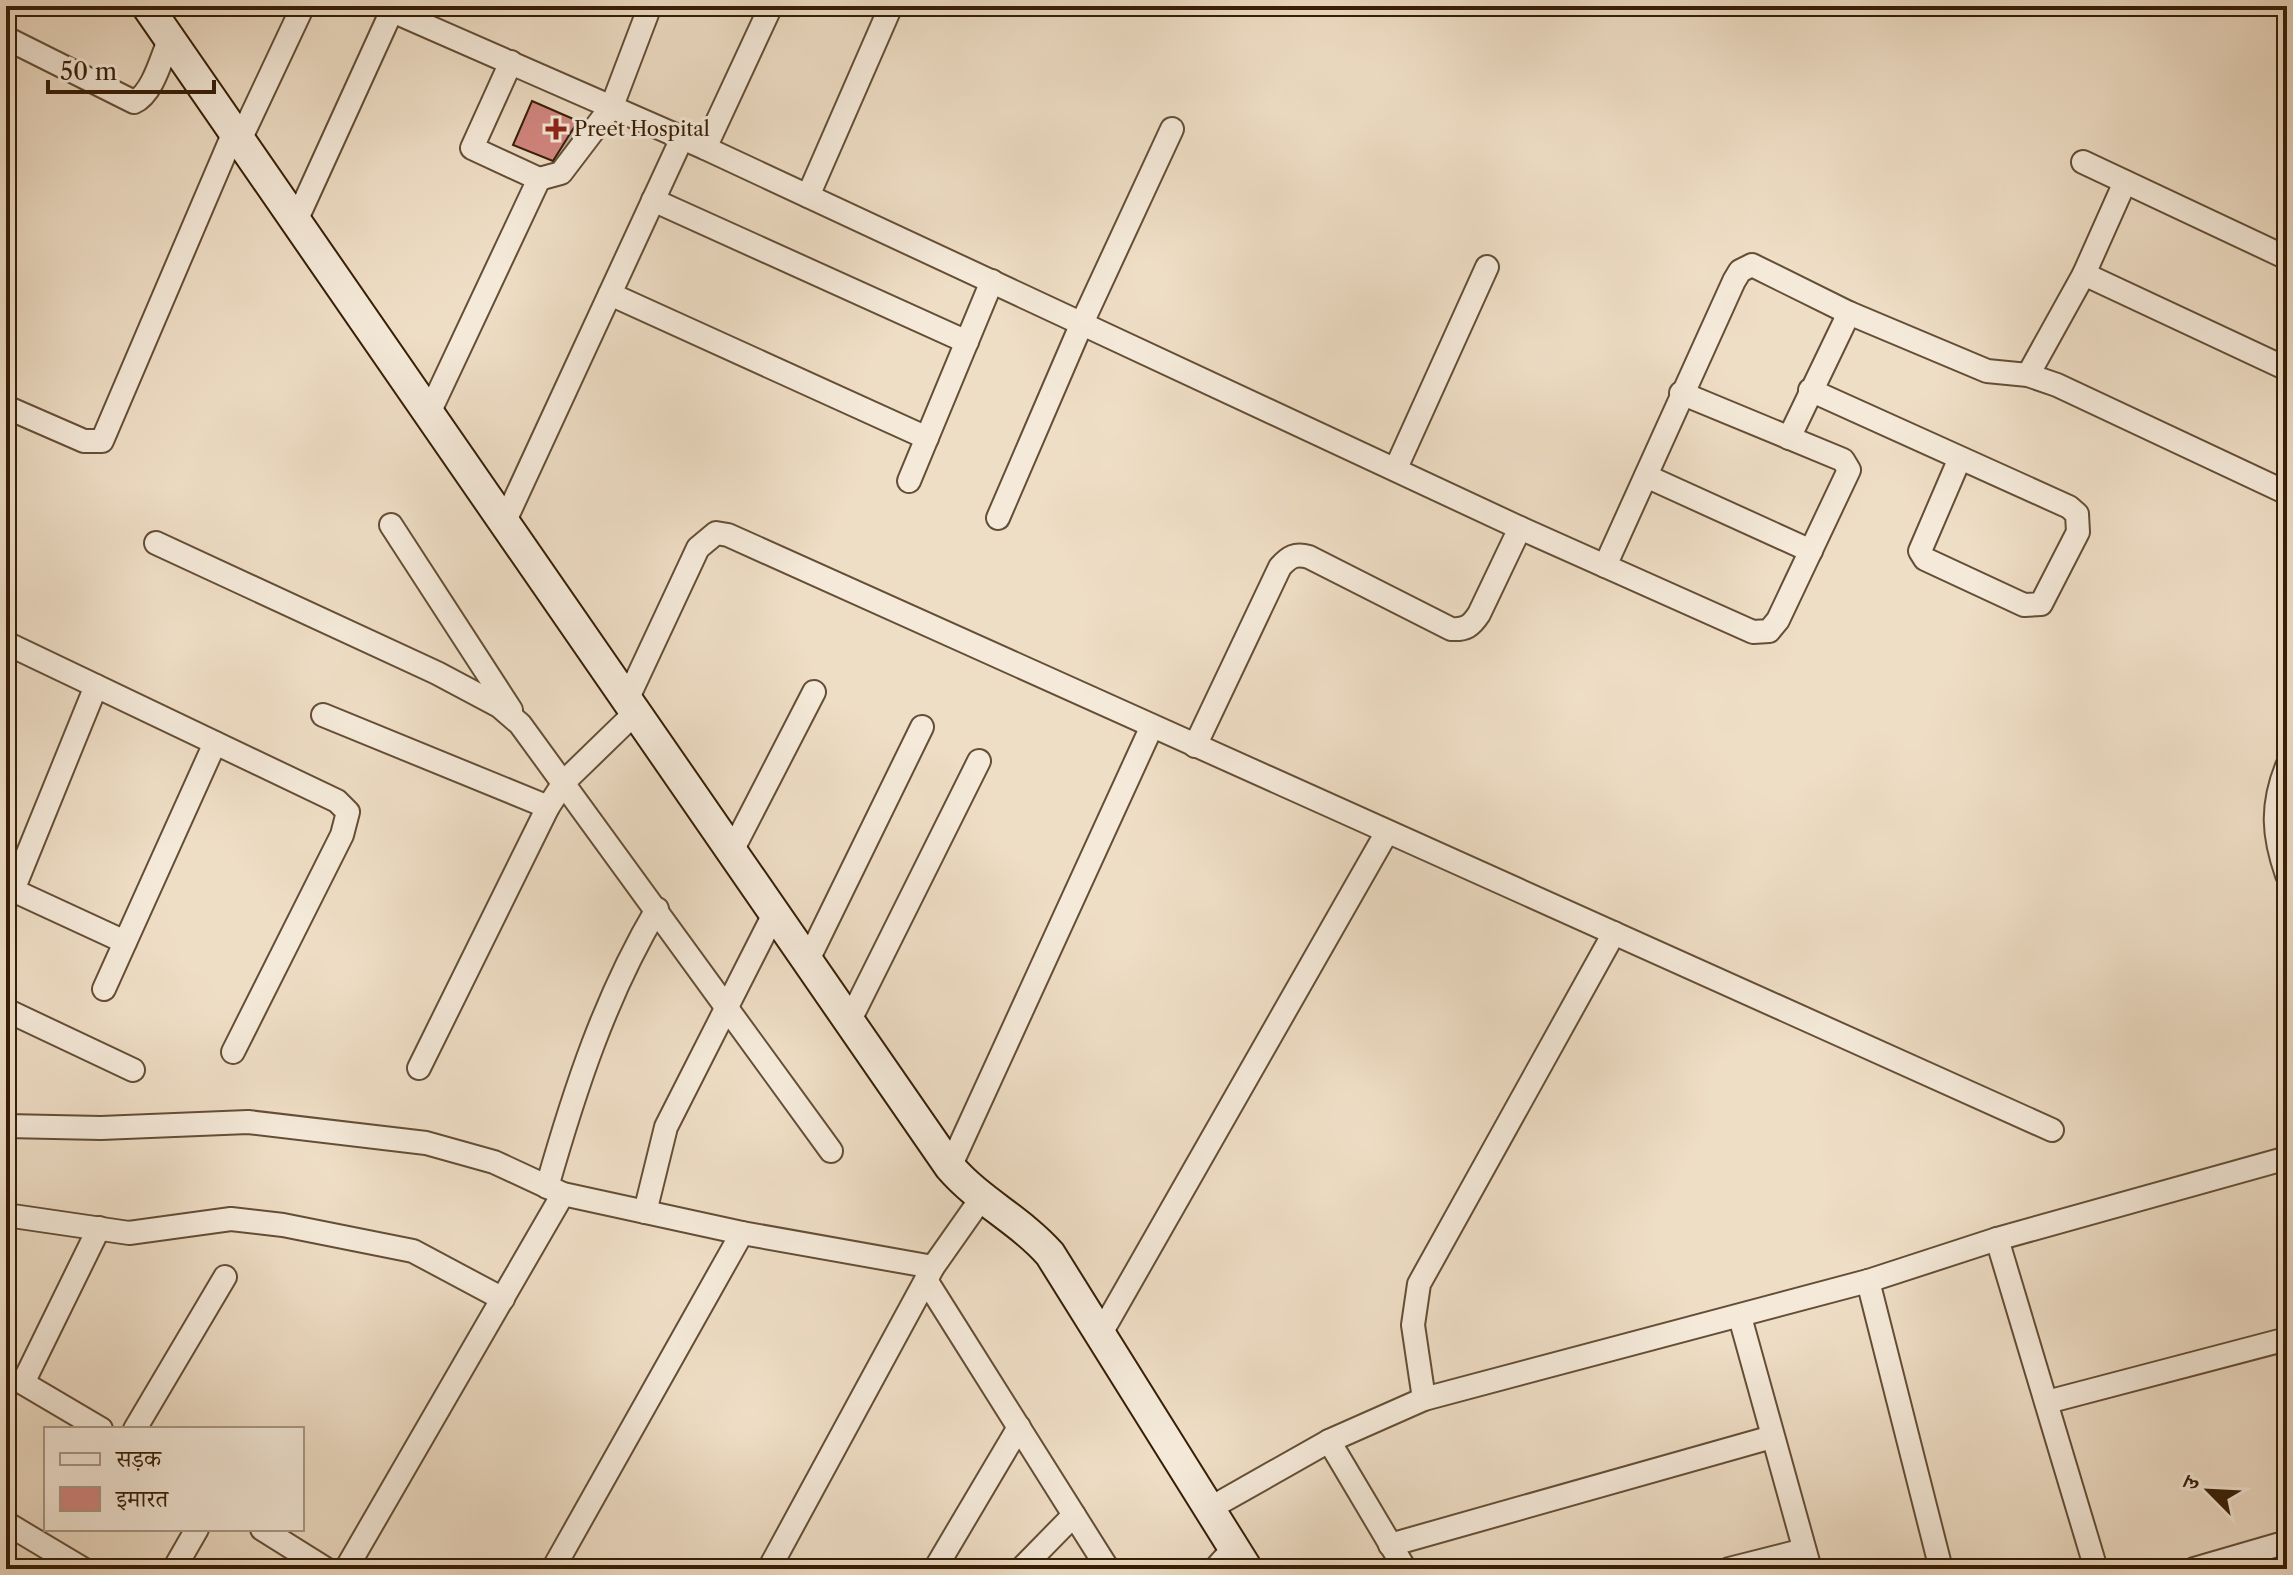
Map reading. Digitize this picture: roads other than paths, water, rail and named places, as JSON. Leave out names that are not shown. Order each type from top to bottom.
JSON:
[{"type":"street","points":[[6,407],[84,441],[102,441],[237,136],[303,6]]},
{"type":"street","points":[[511,62],[472,148],[539,179],[561,173],[612,106],[650,6]]},
{"type":"street","points":[[705,148],[771,6]]},
{"type":"street","points":[[808,196],[891,6]]},
{"type":"street","points":[[296,221],[389,7],[705,148],[1520,528],[1759,634],[1769,631],[1778,620],[1849,470],[1843,460],[1681,393]]},
{"type":"street","points":[[150,8],[630,708],[950,1167],[1031,1233],[1050,1254],[1207,1510],[1231,1563]]},
{"type":"street","points":[[6,38],[134,102],[141,99],[147,90],[170,38]]},
{"type":"street","points":[[998,518],[1082,323],[1172,129]]},
{"type":"street","points":[[504,523],[682,138]]},
{"type":"street","points":[[2083,162],[2287,258]]},
{"type":"street","points":[[429,413],[539,179]]},
{"type":"street","points":[[2028,375],[2084,274],[2125,182]]},
{"type":"street","points":[[653,200],[967,342]]},
{"type":"street","points":[[1605,566],[1734,281],[1740,271],[1752,265],[1849,313],[1987,371],[2028,375],[2074,392],[2287,493]]},
{"type":"street","points":[[1396,468],[1487,267]]},
{"type":"street","points":[[2084,274],[2287,369]]},
{"type":"street","points":[[909,481],[992,281]]},
{"type":"street","points":[[610,294],[927,438]]},
{"type":"street","points":[[1789,438],[1849,313]]},
{"type":"street","points":[[1810,390],[2069,507],[2077,514],[2078,532],[2041,604],[2024,605],[1925,559],[1920,551],[1960,458]]},
{"type":"street","points":[[1646,476],[1811,551]]},
{"type":"street","points":[[391,525],[520,724],[565,781],[831,1151]]},
{"type":"street","points":[[1195,746],[1280,567],[1288,558],[1298,554],[1309,557],[1451,629],[1463,630],[1472,625],[1479,614],[1520,528]]},
{"type":"street","points":[[419,1068],[548,807],[565,781],[630,708],[698,548],[716,533],[728,535],[2052,1130]]},
{"type":"street","points":[[156,543],[437,673],[499,706],[520,724]]},
{"type":"street","points":[[6,643],[337,801],[348,812],[342,835],[233,1052]]},
{"type":"street","points":[[96,686],[9,888],[125,942]]},
{"type":"street","points":[[731,853],[814,692]]},
{"type":"street","points":[[323,715],[548,807]]},
{"type":"street","points":[[950,1167],[1152,726]]},
{"type":"street","points":[[807,962],[922,727]]},
{"type":"street","points":[[104,989],[215,743]]},
{"type":"street","points":[[849,1022],[979,761]]},
{"type":"street","points":[[2287,766],[2277,792],[2273,822],[2287,875]]},
{"type":"street","points":[[1100,1335],[1387,832]]},
{"type":"street","points":[[346,1569],[503,1299],[555,1190],[576,1086],[601,1017],[628,959],[657,909]]},
{"type":"street","points":[[645,1212],[666,1127],[774,914]]},
{"type":"street","points":[[1424,1399],[1413,1325],[1419,1284],[1614,933]]},
{"type":"street","points":[[6,1010],[133,1070]]},
{"type":"street","points":[[6,1126],[64,1129],[206,1122],[287,1124],[451,1148],[494,1162],[555,1190],[930,1273],[1019,1427],[1108,1569]]},
{"type":"street","points":[[1207,1510],[1329,1441],[1424,1399],[1740,1317],[1868,1281],[1997,1239],[2287,1158]]},
{"type":"street","points":[[769,1569],[930,1273],[983,1196]]},
{"type":"street","points":[[6,1215],[148,1232],[231,1219],[283,1225],[404,1248],[503,1299]]},
{"type":"street","points":[[98,1427],[23,1383],[99,1228]]},
{"type":"street","points":[[553,1569],[742,1233]]},
{"type":"street","points":[[1997,1239],[2096,1569]]},
{"type":"street","points":[[136,1427],[225,1277]]},
{"type":"street","points":[[1868,1281],[1941,1569]]},
{"type":"street","points":[[1729,1569],[1807,1559],[1740,1317]]},
{"type":"street","points":[[2047,1402],[2287,1339]]},
{"type":"street","points":[[935,1569],[1019,1427]]},
{"type":"street","points":[[1390,1545],[1772,1437]]},
{"type":"street","points":[[1329,1441],[1405,1569]]},
{"type":"street","points":[[1021,1569],[1074,1515]]},
{"type":"street","points":[[6,1523],[83,1569]]},
{"type":"street","points":[[174,1569],[196,1531]]},
{"type":"street","points":[[265,1531],[326,1569]]},
{"type":"street","points":[[2194,1569],[2287,1542]]},
{"type":"place","name":"Preet Hospital","points":[[556,129]]}]
